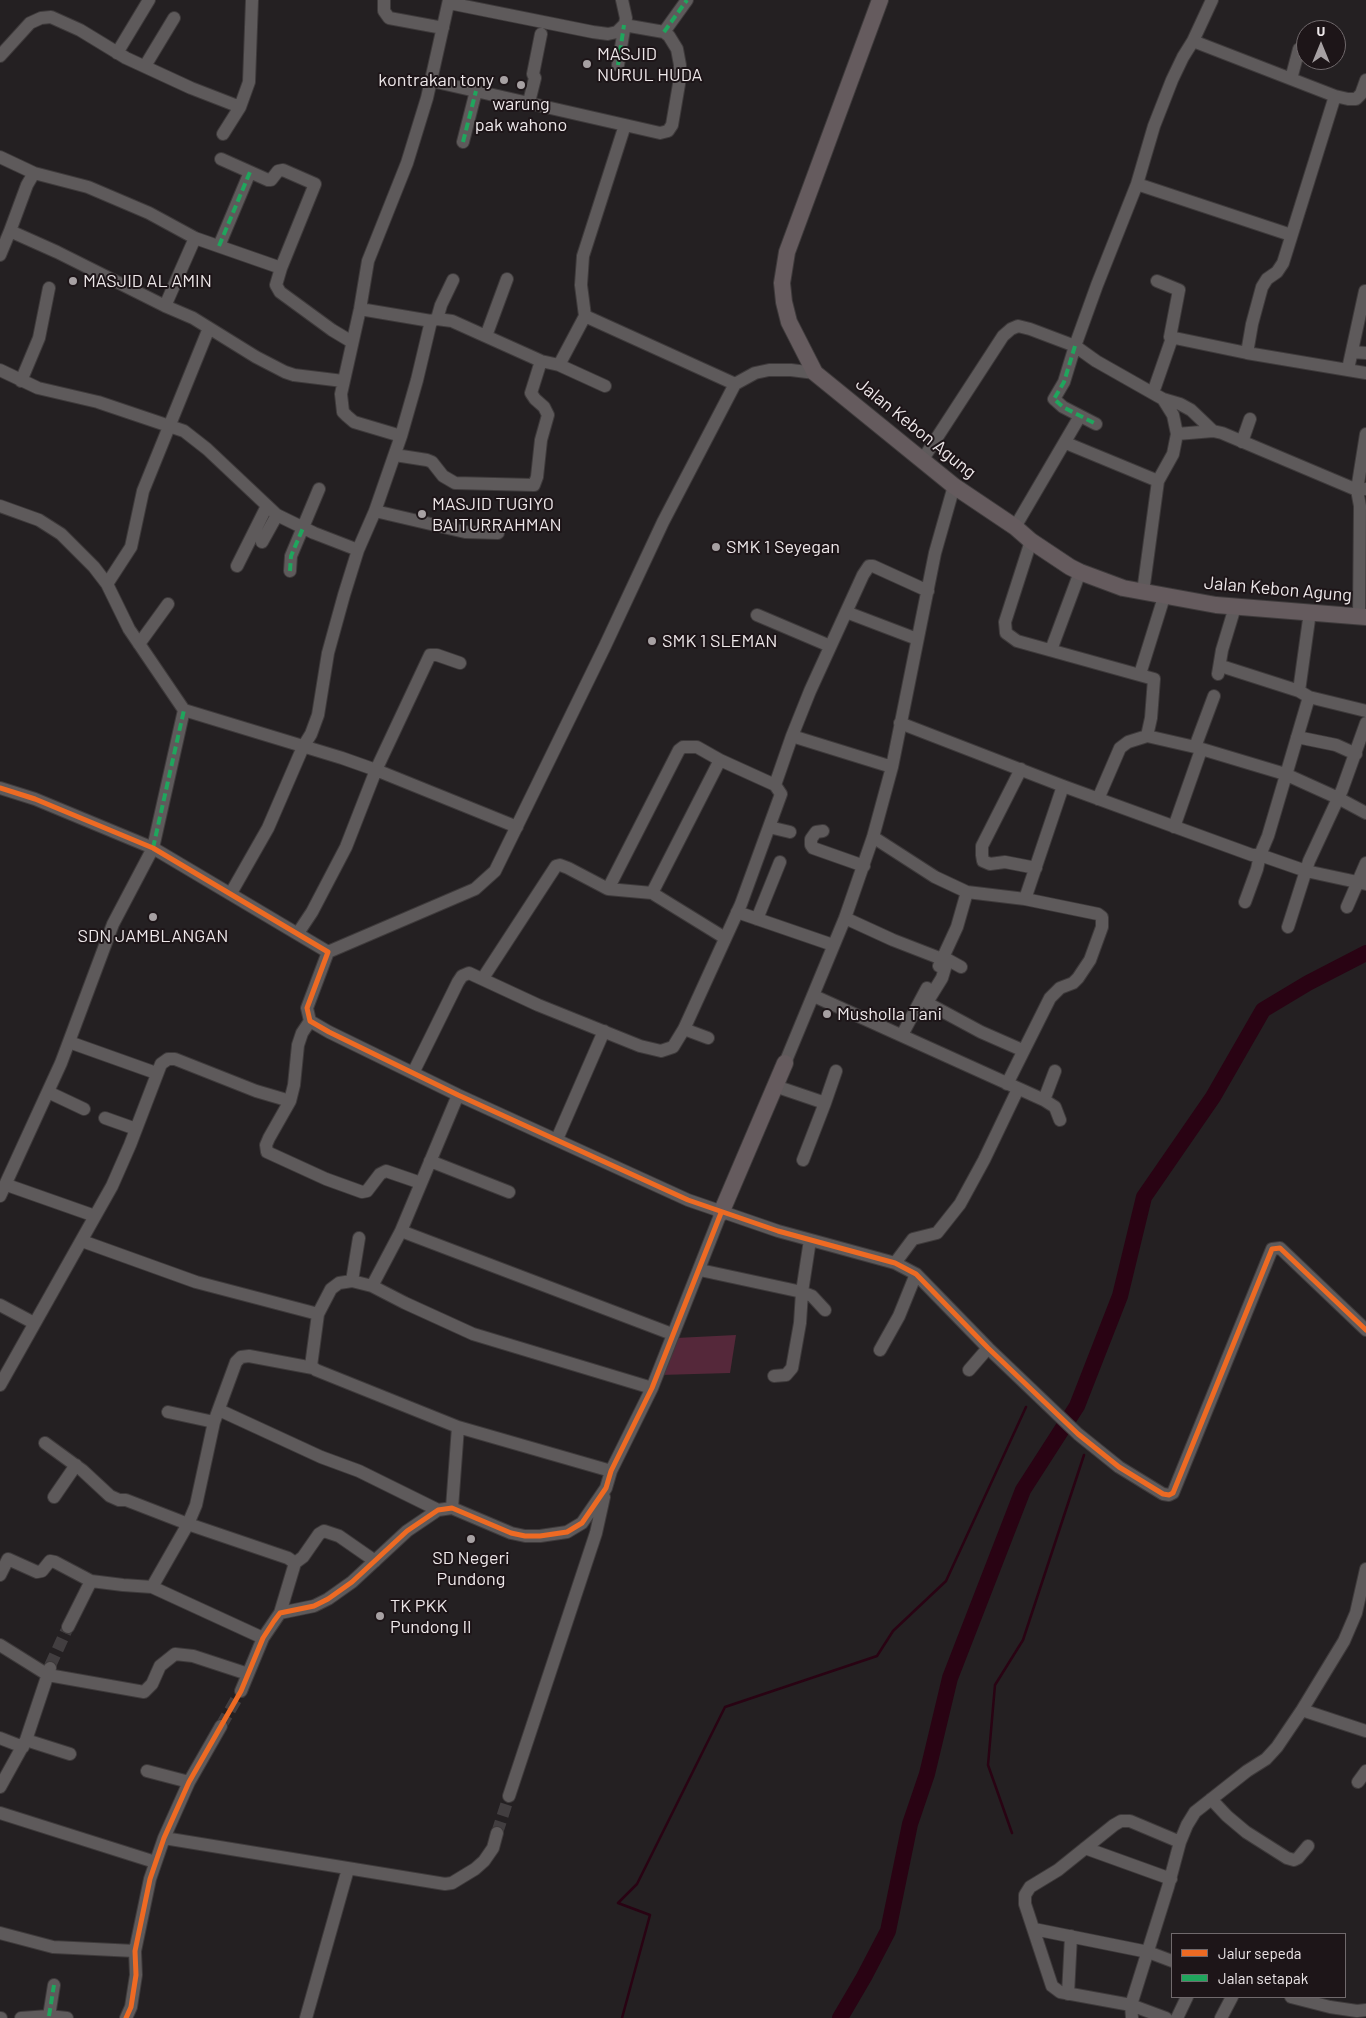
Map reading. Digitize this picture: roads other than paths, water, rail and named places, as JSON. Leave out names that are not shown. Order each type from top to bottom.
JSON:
[{"type":"main road","name":"Jalan Kebon Agung","points":[[880,0],[788,252],[782,283],[788,322],[815,373],[954,486],[1015,527],[1031,541],[1080,572],[1123,588],[1164,597],[1234,607],[1363,616]]},
{"type":"main road","points":[[721,1213],[784,1063]]},
{"type":"street","points":[[117,52],[148,0]]},
{"type":"street","points":[[223,134],[240,107],[249,82],[252,0]]},
{"type":"street","points":[[384,0],[384,11],[389,18],[443,28]]},
{"type":"street","points":[[618,65],[626,18],[622,0]]},
{"type":"street","points":[[664,32],[687,0]]},
{"type":"street","points":[[1096,424],[1063,407],[1054,399],[1064,382],[1074,346],[1137,184],[1154,126],[1179,64],[1193,41],[1212,0]]},
{"type":"street","points":[[401,436],[354,422],[347,416],[343,412],[341,404],[343,381],[360,308],[368,260],[407,163],[432,81],[449,2],[608,34],[617,32],[624,25]]},
{"type":"street","points":[[0,56],[30,23],[41,18],[51,17],[80,30],[117,52],[191,88],[240,107]]},
{"type":"street","points":[[145,66],[174,18]]},
{"type":"street","points":[[432,81],[660,133],[668,131],[672,125],[679,84],[680,65],[677,49],[664,32],[624,25]]},
{"type":"street","points":[[529,102],[534,78],[538,76],[543,35]]},
{"type":"street","points":[[1193,41],[1335,96],[1348,99],[1356,99],[1362,94],[1366,80]]},
{"type":"street","points":[[1291,79],[1296,60]]},
{"type":"street","points":[[463,142],[476,90]]},
{"type":"street","points":[[1247,353],[1252,324],[1262,287],[1267,279],[1277,272],[1283,263],[1335,96]]},
{"type":"street","points":[[559,365],[585,316],[581,285],[583,256],[625,125]]},
{"type":"street","points":[[0,157],[34,173],[88,187],[149,213],[195,238],[281,268]]},
{"type":"street","points":[[221,159],[270,180],[278,171],[283,170],[315,184],[276,285],[280,292],[332,330],[352,342]]},
{"type":"street","points":[[219,246],[250,172]]},
{"type":"street","points":[[0,255],[27,184],[34,173]]},
{"type":"street","points":[[1137,184],[1291,235]]},
{"type":"street","points":[[10,231],[193,318],[256,357],[285,372],[294,375],[343,381]]},
{"type":"street","points":[[165,306],[195,238]]},
{"type":"street","points":[[486,336],[507,279]]},
{"type":"street","points":[[231,893],[268,828],[318,715],[328,654],[358,550],[395,455],[434,320],[453,280]]},
{"type":"street","points":[[1155,387],[1172,338],[1170,335],[1180,294],[1179,290],[1157,281]]},
{"type":"street","points":[[21,381],[39,338],[49,288]]},
{"type":"street","points":[[1348,369],[1365,291]]},
{"type":"street","points":[[360,308],[452,322],[541,360],[559,365],[605,386]]},
{"type":"street","points":[[585,316],[735,384]]},
{"type":"street","points":[[923,459],[1003,336],[1018,326],[1074,346],[1163,399],[1180,404],[1191,410],[1213,431],[1361,489]]},
{"type":"street","points":[[107,584],[131,547],[143,492],[209,328]]},
{"type":"street","points":[[1172,338],[1247,353],[1366,372]]},
{"type":"street","points":[[1352,352],[1366,353]]},
{"type":"street","points":[[395,455],[432,462],[442,476],[455,483],[534,485],[537,477],[541,440],[548,415],[544,407],[531,393],[541,360]]},
{"type":"street","points":[[0,370],[38,388],[98,402],[170,425],[196,439],[277,516],[358,550]]},
{"type":"street","points":[[815,373],[769,370],[755,373],[735,384],[663,522],[606,646],[494,871],[476,888],[328,952],[309,998],[307,1015],[310,1021],[458,1095],[688,1200],[721,1213],[810,1240],[896,1263],[916,1274],[988,1348],[1078,1434],[1119,1467],[1163,1494],[1169,1495],[1173,1493],[1272,1248],[1280,1248],[1366,1330]]},
{"type":"street","points":[[1143,592],[1158,482],[1173,454],[1177,434],[1173,415],[1163,399]]},
{"type":"street","points":[[1015,527],[1066,443],[1080,416]]},
{"type":"street","points":[[1242,442],[1250,419]]},
{"type":"street","points":[[1177,434],[1213,431]]},
{"type":"street","points":[[1363,616],[1360,506],[1366,434]]},
{"type":"street","points":[[1066,443],[1158,482]]},
{"type":"street","points":[[784,1063],[814,996],[845,918],[873,837],[892,767],[935,553],[954,486]]},
{"type":"street","points":[[290,570],[291,556],[319,489]]},
{"type":"street","points":[[0,506],[39,520],[61,534],[94,567],[107,584],[124,620],[139,644],[184,710],[376,770],[517,827]]},
{"type":"street","points":[[238,566],[266,506]]},
{"type":"street","points":[[374,512],[465,532],[498,534]]},
{"type":"street","points":[[262,542],[277,516]]},
{"type":"street","points":[[1031,541],[1005,626],[1006,633],[1017,641],[1152,677],[1155,682],[1147,736]]},
{"type":"street","points":[[775,785],[792,736],[830,646],[862,575],[869,566],[928,591]]},
{"type":"street","points":[[1051,650],[1080,572]]},
{"type":"street","points":[[1140,674],[1164,597]]},
{"type":"street","points":[[139,644],[168,604]]},
{"type":"street","points":[[1234,607],[1222,650],[1219,670],[1366,711]]},
{"type":"street","points":[[846,612],[917,639]]},
{"type":"street","points":[[1245,902],[1258,869],[1260,855],[1268,836],[1296,737],[1304,694],[1310,612]]},
{"type":"street","points":[[757,616],[830,646]]},
{"type":"street","points":[[298,933],[312,912],[346,847],[376,770],[406,710],[430,655],[437,655],[460,663]]},
{"type":"street","points":[[1174,827],[1214,696]]},
{"type":"street","points":[[0,1196],[69,1042],[113,924],[153,848],[184,710]]},
{"type":"street","points":[[1288,927],[1306,871],[1356,754],[1366,722]]},
{"type":"street","points":[[900,723],[1063,786],[1252,855],[1260,855],[1306,871],[1362,884]]},
{"type":"street","points":[[792,736],[892,767]]},
{"type":"street","points":[[1098,799],[1120,748],[1135,739],[1147,736],[1198,748],[1285,774],[1366,813]]},
{"type":"street","points":[[1296,737],[1336,745],[1356,754]]},
{"type":"street","points":[[413,1072],[462,976],[469,973],[538,1005],[640,1046],[661,1052],[673,1047],[684,1029],[726,938],[782,794],[775,785],[696,748],[688,746],[679,750],[608,889]]},
{"type":"street","points":[[652,893],[720,760]]},
{"type":"street","points":[[1021,769],[982,846],[982,855],[983,861],[990,864],[1005,862],[1036,868]]},
{"type":"street","points":[[1025,900],[1063,786]]},
{"type":"street","points":[[0,788],[35,799],[153,848],[328,952]]},
{"type":"street","points":[[769,827],[790,832]]},
{"type":"street","points":[[823,830],[816,832],[811,839],[813,848],[864,866]]},
{"type":"street","points":[[873,837],[935,877],[967,892],[1025,900],[1098,914],[1104,922],[1090,960],[1073,983],[1060,988],[1050,998],[1022,1050],[1012,1086],[984,1160],[960,1204],[937,1233],[913,1239],[896,1263]]},
{"type":"street","points":[[757,919],[780,862]]},
{"type":"street","points":[[1347,907],[1362,884],[1366,863]]},
{"type":"street","points":[[483,978],[556,866],[560,865],[608,889],[652,893],[726,938]]},
{"type":"street","points":[[902,1035],[957,927],[967,892]]},
{"type":"street","points":[[737,912],[834,945]]},
{"type":"street","points":[[845,918],[892,940],[942,958],[961,968]]},
{"type":"street","points":[[942,958],[945,968],[942,978],[929,999],[929,1004],[935,1009],[981,1032],[1022,1050]]},
{"type":"street","points":[[814,996],[1044,1100],[1056,1107],[1060,1120]]},
{"type":"street","points":[[310,1021],[302,1033],[298,1045],[294,1085],[290,1101],[269,1138],[266,1145],[267,1152],[326,1179],[362,1192],[367,1191],[380,1174],[386,1171],[421,1183]]},
{"type":"street","points":[[684,1029],[708,1038]]},
{"type":"street","points":[[557,1139],[604,1031]]},
{"type":"street","points":[[69,1042],[156,1072]]},
{"type":"street","points":[[0,1385],[112,1186],[136,1129],[156,1072],[161,1064],[168,1059],[175,1059],[256,1091],[290,1101]]},
{"type":"street","points":[[803,1160],[836,1071]]},
{"type":"street","points":[[1044,1100],[1055,1071]]},
{"type":"street","points":[[774,1086],[825,1103]]},
{"type":"street","points":[[48,1092],[84,1109]]},
{"type":"street","points":[[372,1286],[400,1231],[458,1095]]},
{"type":"street","points":[[105,1118],[136,1129]]},
{"type":"street","points":[[430,1161],[509,1192]]},
{"type":"street","points":[[6,1185],[95,1216]]},
{"type":"street","points":[[509,1796],[596,1533],[611,1471],[652,1388],[721,1213]]},
{"type":"street","points":[[400,1231],[672,1334]]},
{"type":"street","points":[[352,1281],[359,1238]]},
{"type":"street","points":[[774,1376],[786,1375],[792,1368],[800,1323],[802,1292],[810,1240]]},
{"type":"street","points":[[82,1242],[196,1282],[318,1314]]},
{"type":"street","points":[[700,1270],[802,1292],[812,1296],[825,1310]]},
{"type":"street","points":[[880,1350],[899,1316],[916,1274]]},
{"type":"street","points":[[313,1368],[311,1363],[318,1314],[331,1289],[339,1283],[352,1281],[372,1286],[472,1334],[652,1388]]},
{"type":"street","points":[[0,1305],[34,1323]]},
{"type":"street","points":[[969,1370],[988,1348]]},
{"type":"street","points":[[152,1587],[188,1524],[196,1505],[214,1422],[233,1369],[241,1357],[249,1356],[313,1368],[458,1427],[611,1471]]},
{"type":"street","points":[[219,1410],[321,1457],[359,1471],[438,1510]]},
{"type":"street","points":[[168,1412],[214,1422]]},
{"type":"street","points":[[452,1508],[458,1427]]},
{"type":"street","points":[[45,1443],[76,1465],[110,1496],[288,1558],[295,1563]]},
{"type":"street","points":[[54,1497],[76,1465]]},
{"type":"street","points":[[280,1613],[314,1606],[328,1599],[352,1582],[407,1531],[438,1510],[452,1508],[510,1533],[525,1536],[555,1534],[567,1532],[582,1524],[606,1488]]},
{"type":"street","points":[[241,1691],[263,1638],[280,1613],[295,1563],[303,1557],[319,1534],[324,1531],[339,1536],[375,1562]]},
{"type":"street","points":[[0,1575],[8,1559],[37,1572],[42,1571],[50,1561],[55,1562],[91,1581],[123,1586],[152,1587],[263,1638]]},
{"type":"street","points":[[1127,2018],[1132,2012],[1180,1842],[1195,1812],[1247,1771],[1266,1759],[1276,1747],[1302,1710],[1351,1627],[1366,1575]]},
{"type":"street","points":[[68,1627],[91,1581]]},
{"type":"street","points":[[0,1645],[49,1670],[144,1692],[152,1684],[160,1666],[175,1654],[193,1656],[248,1674]]},
{"type":"street","points":[[0,1786],[25,1743],[49,1670]]},
{"type":"street","points":[[1302,1710],[1366,1732]]},
{"type":"street","points":[[126,2018],[131,2007],[136,1975],[135,1951],[155,1862],[188,1782],[220,1726]]},
{"type":"street","points":[[0,1738],[70,1754]]},
{"type":"street","points":[[147,1771],[188,1782]]},
{"type":"street","points":[[1358,1782],[1366,1771]]},
{"type":"street","points":[[1211,1799],[1246,1832],[1287,1858],[1294,1860],[1298,1858],[1308,1846]]},
{"type":"street","points":[[0,1812],[155,1862]]},
{"type":"street","points":[[1166,2018],[1132,2012],[1060,1992],[1052,1986],[1025,1904],[1025,1895],[1030,1887],[1058,1870],[1114,1824],[1121,1821],[1130,1821],[1180,1842]]},
{"type":"street","points":[[164,1838],[445,1884],[452,1883],[484,1861],[493,1848],[497,1833]]},
{"type":"street","points":[[1085,1848],[1171,1879]]},
{"type":"street","points":[[306,2018],[348,1869]]},
{"type":"street","points":[[1034,1929],[1148,1952],[1171,1961]]},
{"type":"street","points":[[0,1933],[53,1947],[135,1951]]},
{"type":"street","points":[[1068,1994],[1071,1936]]},
{"type":"street","points":[[49,2016],[54,1985]]},
{"type":"street","points":[[1177,2018],[1187,1998]]},
{"type":"street","points":[[1221,2018],[1231,1998]]},
{"type":"street","points":[[1295,1998],[1357,2012],[1366,2010]]},
{"type":"street","points":[[22,2018],[49,2016],[67,2018]]},
{"type":"waterway","points":[[840,2018],[888,1931],[910,1824],[927,1774],[950,1678],[1023,1490],[1077,1406],[1120,1296],[1144,1197],[1213,1097],[1263,1010],[1308,983],[1366,953]]},
{"type":"waterway","points":[[622,2018],[650,1915],[618,1903],[637,1884],[725,1707],[877,1656],[893,1631],[946,1581],[1026,1407]]},
{"type":"waterway","points":[[1012,1833],[988,1765],[995,1685],[1023,1640],[1084,1455]]},
{"type":"tunnel","points":[[50,1666],[68,1627]]},
{"type":"tunnel","points":[[221,1726],[241,1691]]},
{"type":"tunnel","points":[[497,1833],[509,1796]]},
{"type":"place","name":"MASJID NURUL HUDA","points":[[587,64]]},
{"type":"place","name":"kontrakan tony","points":[[504,80]]},
{"type":"place","name":"warung pak wahono","points":[[521,85]]},
{"type":"place","name":"MASJID AL AMIN","points":[[73,281]]},
{"type":"place","name":"MASJID TUGIYO BAITURRAHMAN","points":[[422,514]]},
{"type":"place","name":"SMK 1 Seyegan","points":[[716,547]]},
{"type":"place","name":"SMK 1 SLEMAN","points":[[652,641]]},
{"type":"place","name":"SDN JAMBLANGAN","points":[[153,917]]},
{"type":"place","name":"Musholla Tani","points":[[827,1014]]},
{"type":"place","name":"SD Negeri Pundong","points":[[471,1539]]},
{"type":"place","name":"TK PKK Pundong II","points":[[380,1616]]}]
